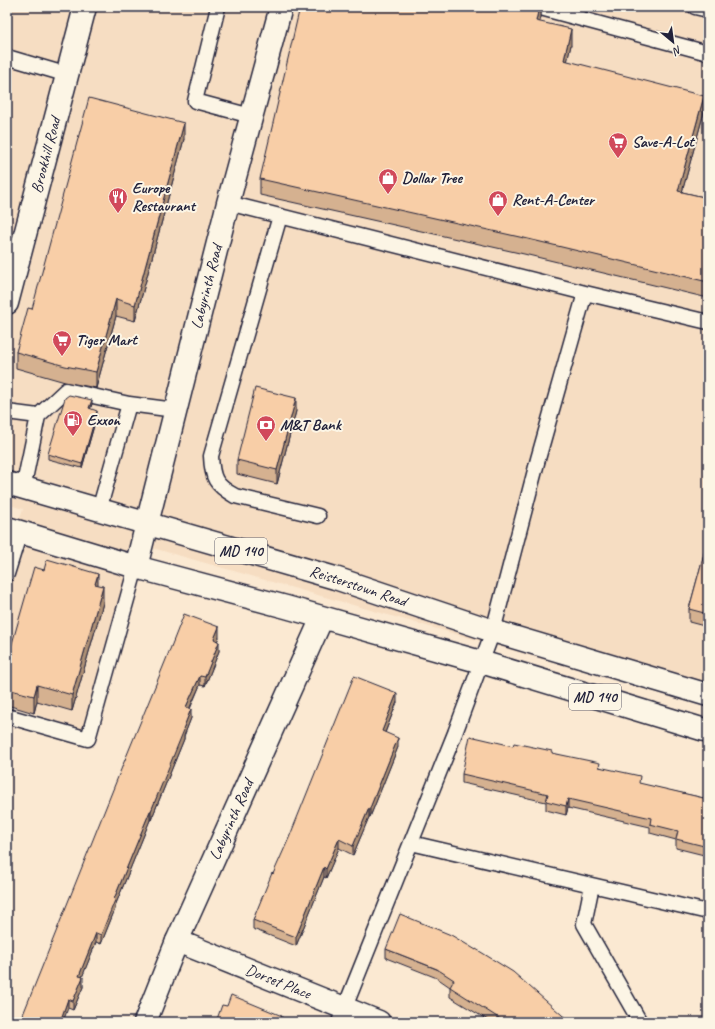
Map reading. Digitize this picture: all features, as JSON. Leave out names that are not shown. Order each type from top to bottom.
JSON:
[{"type":"street","name":"Brookhill Road","points":[[7,303],[86,7]]},
{"type":"street","name":"Labyrinth Road","points":[[136,567],[228,203],[281,7]]},
{"type":"street","name":"Reisterstown Road","points":[[15,486],[335,578],[493,631],[708,695]]},
{"type":"street","name":"MD 140","points":[[13,530],[136,567],[481,662],[708,732]]},
{"type":"street","name":"Labyrinth Road","points":[[145,1022],[177,941],[322,618]]},
{"type":"street","name":"Dorset Place","points":[[177,941],[342,1015],[380,1022]]},
{"type":"lane","points":[[218,7],[195,101],[251,116]]},
{"type":"lane","points":[[537,7],[708,53]]},
{"type":"lane","points":[[695,7],[708,10]]},
{"type":"lane","points":[[7,57],[68,75]]},
{"type":"lane","points":[[228,203],[585,293],[708,322]]},
{"type":"lane","points":[[280,216],[211,456],[211,469],[215,481],[235,496],[318,516]]},
{"type":"lane","points":[[342,1015],[455,733],[493,631],[538,458],[585,293]]},
{"type":"lane","points":[[15,486],[38,416],[66,390],[129,404],[176,410]]},
{"type":"lane","points":[[99,510],[129,404]]},
{"type":"lane","points":[[7,412],[38,416]]},
{"type":"lane","points":[[7,574],[13,530]]},
{"type":"lane","points":[[7,716],[88,739],[136,567]]},
{"type":"lane","points":[[411,843],[708,912]]},
{"type":"lane","points":[[592,885],[584,924],[640,1022]]},
{"type":"shaded area","points":[[7,7],[691,7],[708,11],[708,706],[149,547],[97,736],[7,705],[7,560],[23,509],[7,504]]},
{"type":"building","points":[[300,7],[539,7],[536,21],[571,29],[564,60],[704,96],[678,191],[708,198],[708,282],[524,238],[260,179]]},
{"type":"building","points":[[89,98],[184,123],[135,305],[116,299],[96,372],[65,366],[16,352],[28,308],[32,309]]},
{"type":"building","name":"M&T Bank","points":[[255,388],[296,398],[277,470],[237,460]]},
{"type":"building","name":"Exxon","points":[[69,395],[92,400],[89,408],[97,411],[82,464],[48,454],[65,398]]},
{"type":"building","points":[[708,539],[708,614],[689,609]]},
{"type":"building","points":[[47,559],[98,574],[95,584],[103,586],[72,695],[37,685],[34,696],[7,689],[7,661],[34,567],[44,570]]},
{"type":"building","points":[[184,614],[219,627],[214,639],[219,642],[205,677],[200,676],[186,707],[191,709],[183,729],[184,730],[114,899],[115,900],[101,935],[96,933],[79,976],[83,977],[73,1001],[68,999],[60,1022],[20,1022],[122,767]]},
{"type":"building","points":[[354,676],[397,693],[382,731],[398,738],[353,846],[339,839],[326,869],[324,867],[296,937],[253,920],[272,873],[273,874],[289,838]]},
{"type":"building","points":[[470,736],[513,746],[514,743],[600,763],[599,767],[640,776],[639,783],[708,799],[708,847],[676,839],[678,831],[650,824],[651,818],[568,799],[566,806],[546,801],[548,794],[462,774]]},
{"type":"building","points":[[400,914],[451,935],[513,972],[570,1022],[505,1022],[450,987],[454,980],[437,969],[386,949]]},
{"type":"building","points":[[231,995],[282,1016],[280,1022],[216,1022],[222,1005],[227,1006]]},
{"type":"place","name":"Save-A-Lot","points":[[618,159]]},
{"type":"place","name":"Dollar Tree","points":[[388,195]]},
{"type":"place","name":"Europe Restaurant","points":[[118,214]]},
{"type":"place","name":"Rent-A-Center","points":[[498,217]]},
{"type":"place","name":"Tiger Mart","points":[[62,357]]},
{"type":"place","name":"Exxon","points":[[73,437]]},
{"type":"place","name":"M&T Bank","points":[[266,442]]}]
